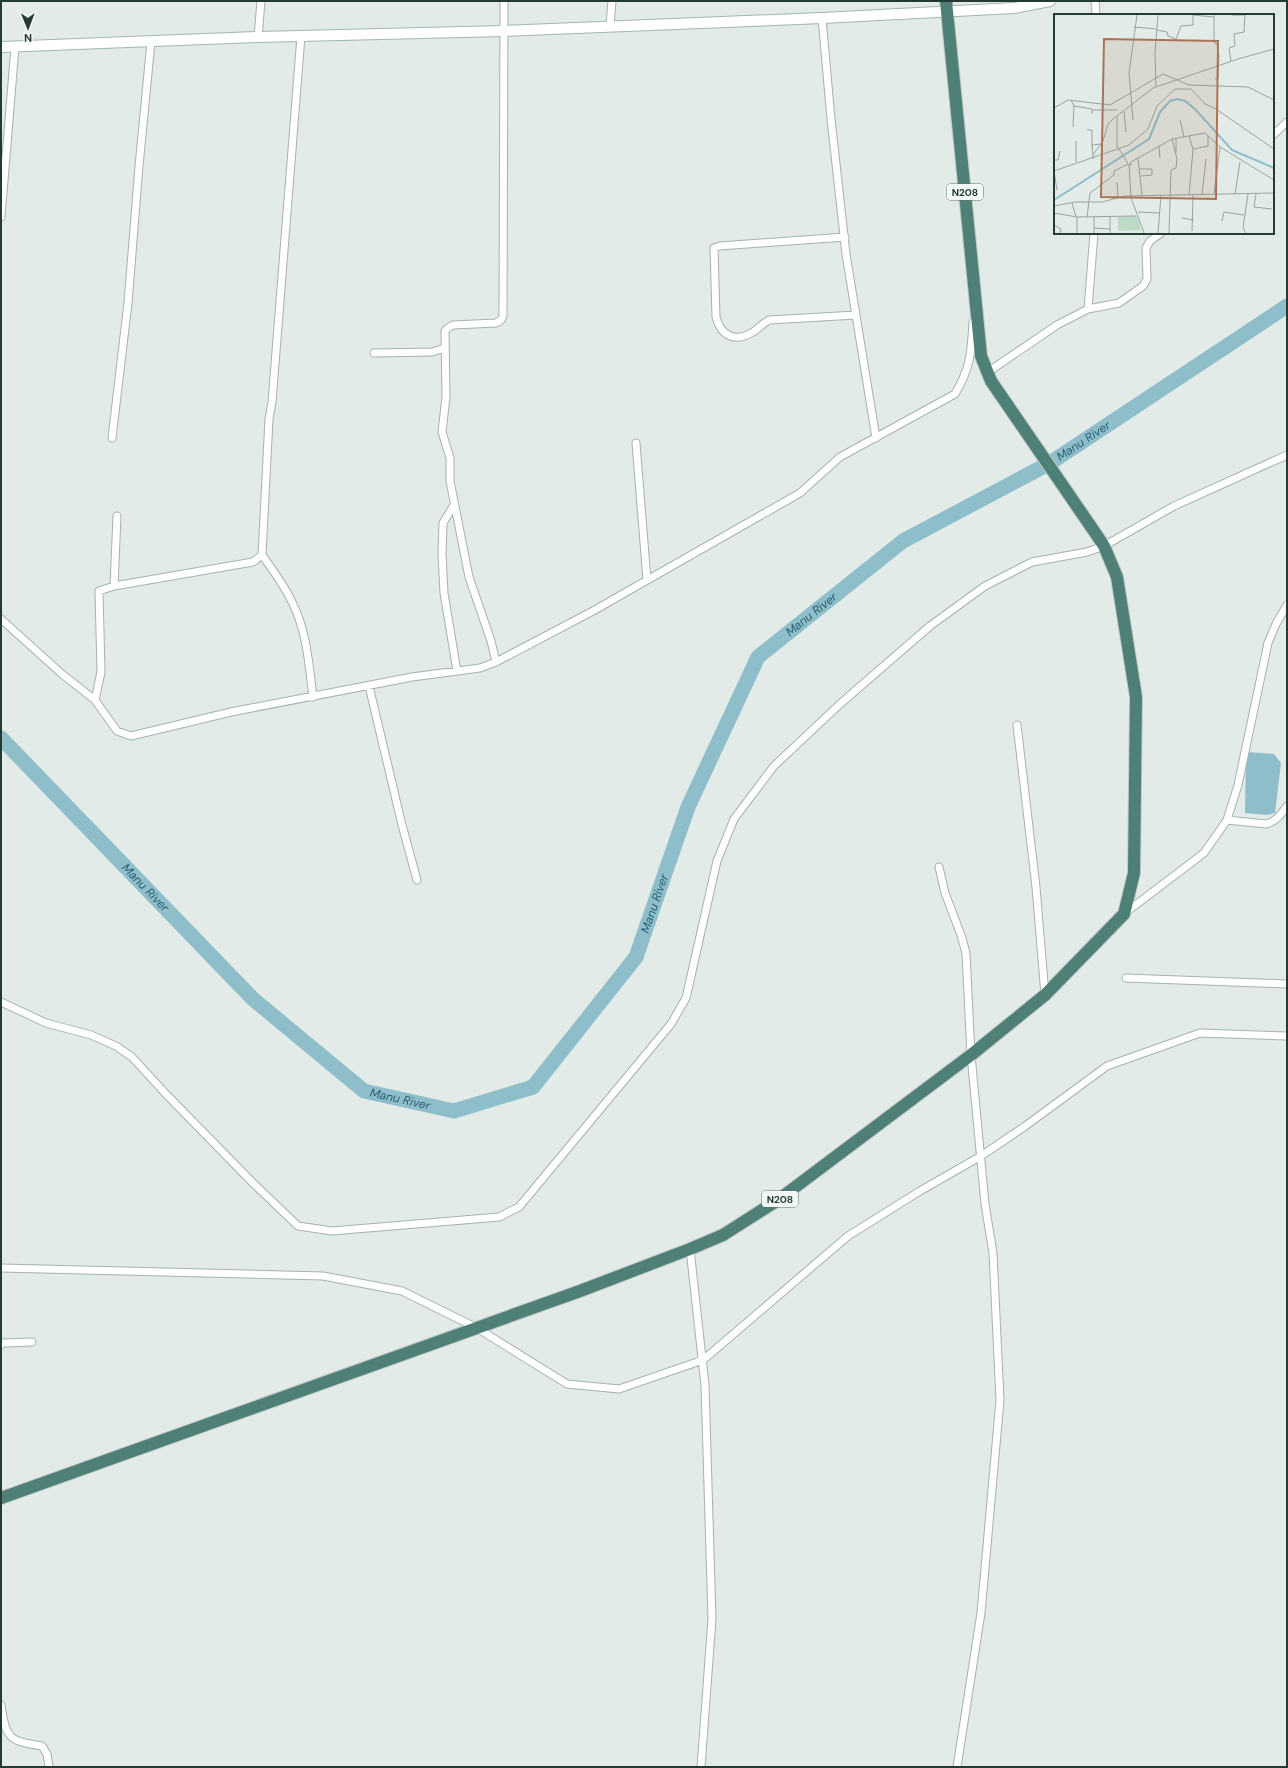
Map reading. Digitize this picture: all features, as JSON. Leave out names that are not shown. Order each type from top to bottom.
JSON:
[{"type":"highway","name":"N208","points":[[1,1498],[477,1328],[690,1249],[723,1235],[778,1200],[971,1055],[1045,995],[1124,914],[1134,873],[1136,697],[1117,577],[1104,546],[990,377],[981,356],[947,6]]},
{"type":"main road","points":[[1,47],[258,37],[504,31],[822,18],[947,6],[1014,8],[1050,1]]},
{"type":"street","points":[[258,37],[262,1]]},
{"type":"street","points":[[496,662],[492,641],[469,577],[450,481],[450,458],[442,432],[446,397],[445,331],[454,325],[496,323],[501,320],[503,316],[504,1]]},
{"type":"street","points":[[610,26],[612,1]]},
{"type":"street","points":[[1095,1],[1096,14]]},
{"type":"street","points":[[822,18],[831,119],[845,237],[876,438]]},
{"type":"street","points":[[300,36],[272,402],[268,419],[262,555],[278,577],[293,602],[303,630],[314,697]]},
{"type":"street","points":[[112,438],[128,303],[151,42]]},
{"type":"street","points":[[1,217],[15,47]]},
{"type":"street","points":[[1274,134],[1287,122]]},
{"type":"street","points":[[1088,309],[1094,234]]},
{"type":"street","points":[[990,377],[1057,325],[1088,309],[1119,303],[1143,286],[1148,279],[1146,248],[1150,241],[1160,234]]},
{"type":"street","points":[[845,237],[720,246],[714,248],[716,317],[719,328],[730,337],[741,336],[754,332],[760,325],[769,320],[856,315]]},
{"type":"street","points":[[1,619],[62,674],[95,700],[117,731],[131,736],[231,712],[412,677],[480,668],[496,662],[593,611],[800,493],[840,457],[955,394],[963,379],[971,357],[975,294]]},
{"type":"street","points":[[374,352],[432,352],[445,348]]},
{"type":"street","points":[[636,443],[647,580]]},
{"type":"street","points":[[1,1002],[46,1023],[90,1035],[109,1043],[132,1057],[246,1176],[298,1226],[332,1231],[499,1217],[519,1207],[671,1024],[686,998],[717,861],[734,819],[774,766],[840,704],[930,626],[985,586],[1032,562],[1087,552],[1104,546],[1174,506],[1287,455]]},
{"type":"street","points":[[454,505],[443,523],[442,554],[444,593],[457,671]]},
{"type":"street","points":[[114,586],[117,516]]},
{"type":"street","points":[[95,700],[102,672],[99,591],[114,586],[253,562],[262,555]]},
{"type":"street","points":[[1124,914],[1204,853],[1227,820],[1238,785],[1268,643],[1276,624],[1287,605]]},
{"type":"street","points":[[369,686],[402,825],[417,880]]},
{"type":"street","points":[[1017,725],[1036,887],[1045,995]]},
{"type":"street","points":[[1227,820],[1266,824],[1274,821],[1287,806]]},
{"type":"street","points":[[939,867],[945,893],[965,946],[968,973],[971,1055],[980,1156],[985,1204],[993,1253],[1000,1400],[981,1613],[957,1767]]},
{"type":"street","points":[[1126,978],[1287,984]]},
{"type":"street","points":[[1,1268],[323,1276],[402,1291],[477,1328],[567,1384],[619,1389],[702,1360],[848,1236],[980,1156],[1024,1127],[1107,1066],[1200,1033],[1287,1036]]},
{"type":"street","points":[[690,1249],[706,1385],[712,1619],[701,1767]]},
{"type":"street","points":[[1,1345],[3,1343],[32,1342]]},
{"type":"street","points":[[1,1705],[8,1735],[18,1742],[42,1746],[47,1754],[49,1767]]},
{"type":"water","points":[[1246,752],[1274,754],[1281,763],[1275,813],[1267,815],[1245,813]]},
{"type":"waterway","name":"Manu River","points":[[1,738],[253,999],[364,1091],[454,1111],[533,1087],[636,957],[688,807],[758,657],[903,541],[1050,463],[1287,306]]}]
